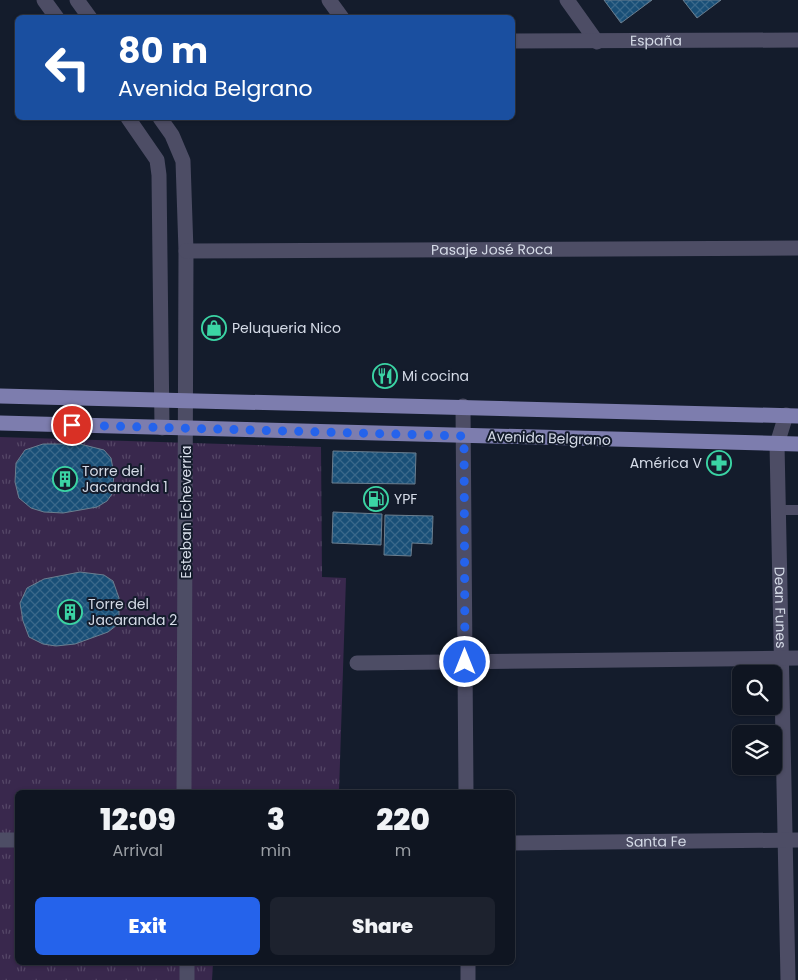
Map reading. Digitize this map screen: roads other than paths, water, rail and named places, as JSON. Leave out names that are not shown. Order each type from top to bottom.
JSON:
[{"type":"main road","points":[[0,396],[792,415]]},
{"type":"main road","name":"Avenida Belgrano","points":[[0,423],[798,444]]},
{"type":"street","points":[[44,0],[55,15]]},
{"type":"street","points":[[77,0],[88,15]]},
{"type":"street","points":[[329,0],[340,15]]},
{"type":"street","points":[[567,0],[597,42]]},
{"type":"street","name":"España","points":[[515,42],[798,40]]},
{"type":"street","points":[[129,120],[157,160],[159,174],[162,428]]},
{"type":"street","name":"Esteban Echeverria","points":[[161,120],[172,135],[182,162],[186,251],[187,401],[184,790]]},
{"type":"street","name":"Pasaje José Roca","points":[[186,251],[798,248]]},
{"type":"street","points":[[463,406],[466,790]]},
{"type":"street","name":"Dean Funes","points":[[788,980],[792,840],[781,658],[777,444],[792,415]]},
{"type":"street","points":[[777,444],[798,436]]},
{"type":"street","points":[[357,663],[798,658]]},
{"type":"street","points":[[0,840],[15,840]]},
{"type":"street","name":"Santa Fe","points":[[515,844],[792,840]]},
{"type":"street","points":[[187,965],[187,980]]},
{"type":"street","points":[[468,965],[468,980]]},
{"type":"lane","points":[[778,510],[798,510]]},
{"type":"place","name":"Peluqueria Nico","points":[[214,328]]},
{"type":"place","name":"Mi cocina","points":[[385,376]]},
{"type":"place","name":"América V","points":[[719,463]]},
{"type":"place","name":"Torre del Jacaranda 1","points":[[65,479]]},
{"type":"place","name":"YPF","points":[[376,499]]},
{"type":"place","name":"Torre del Jacaranda 2","points":[[70,612]]}]
